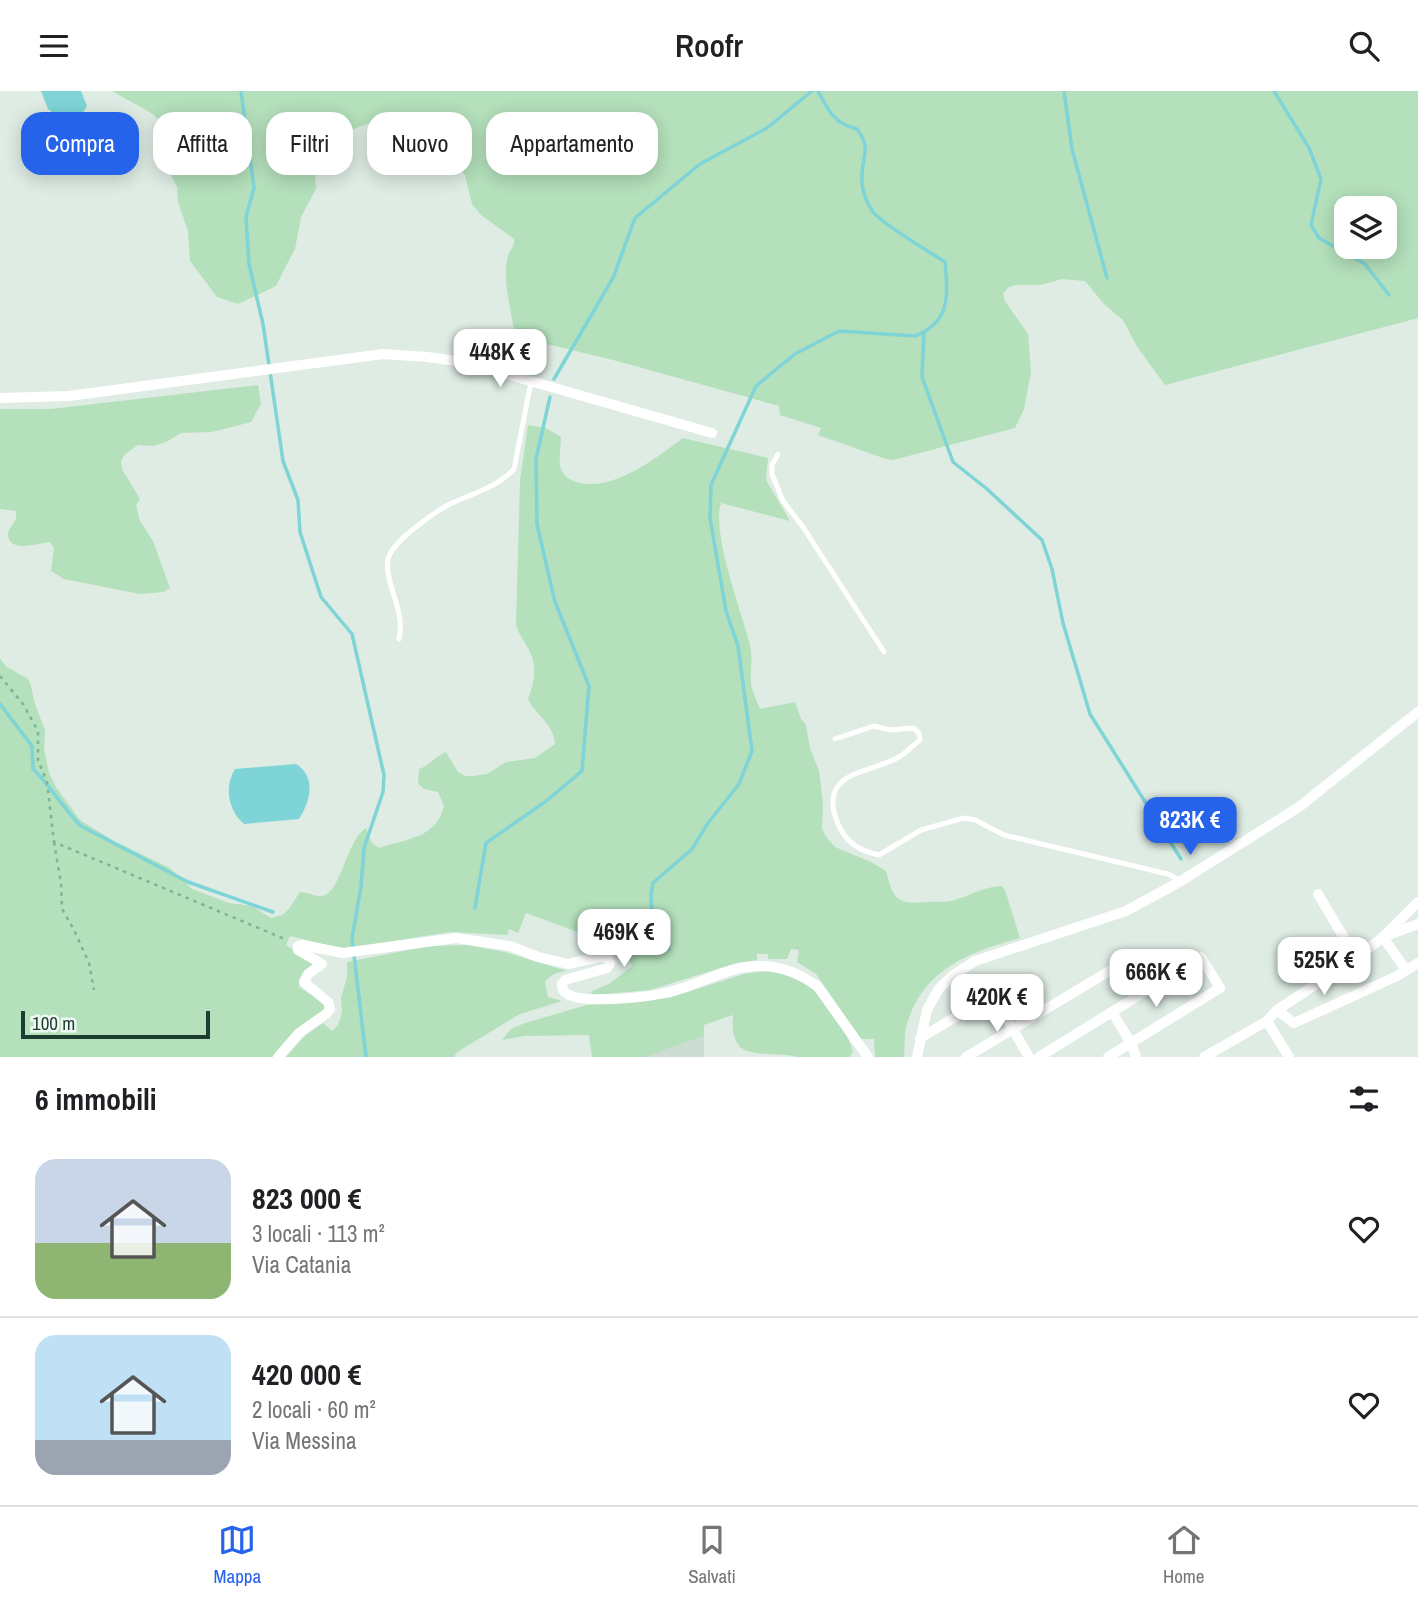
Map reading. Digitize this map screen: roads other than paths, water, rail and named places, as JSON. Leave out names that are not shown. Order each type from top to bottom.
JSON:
[{"type":"street","points":[[0,398],[69,396],[383,354],[405,355],[464,362],[712,433]]},
{"type":"street","points":[[917,1057],[927,1010],[938,990],[952,976],[975,961],[1125,911],[1181,881],[1299,807],[1418,712]]},
{"type":"street","points":[[1318,894],[1356,958]]},
{"type":"street","points":[[1204,1057],[1267,1021],[1277,1010],[1356,958],[1383,937],[1418,902]]},
{"type":"street","points":[[1383,937],[1418,924]]},
{"type":"street","points":[[1383,937],[1406,970]]},
{"type":"street","points":[[278,1057],[299,1033],[330,1009],[328,1002],[304,982],[308,974],[322,964],[298,950],[298,946],[343,953],[456,938],[510,946],[538,957],[568,964],[607,957],[610,963],[607,968],[565,980],[562,984],[568,995],[590,998],[667,993],[745,967],[781,968],[808,979],[818,987],[868,1057]]},
{"type":"street","points":[[1039,1057],[1201,957],[1220,988],[1108,1057]]},
{"type":"street","points":[[1277,1010],[1294,1023],[1418,963]]},
{"type":"street","points":[[966,1057],[1111,970]]},
{"type":"street","points":[[920,1038],[993,995],[1029,1057]]},
{"type":"street","points":[[1112,1012],[1131,1043],[1136,1057]]},
{"type":"street","points":[[1267,1021],[1289,1057]]},
{"type":"street","points":[[856,1041],[859,1057]]},
{"type":"lane","points":[[399,639],[399,610],[388,568],[392,551],[403,539],[447,506],[495,484],[514,469],[531,381]]},
{"type":"lane","points":[[778,454],[772,465],[772,474],[783,501],[803,527],[884,652]]},
{"type":"lane","points":[[835,739],[874,726],[890,730],[913,728],[919,733],[920,740],[899,757],[851,775],[840,783],[835,793],[833,806],[839,826],[848,839],[863,852],[879,855],[921,830],[964,818],[975,820],[1004,835],[1168,874],[1181,881]]},
{"type":"water","points":[[41,91],[81,91],[87,106],[83,112],[52,112],[48,109]]},
{"type":"water","points":[[296,764],[307,775],[310,789],[299,819],[244,824],[234,812],[229,798],[235,769]]},
{"type":"waterway","points":[[241,91],[254,188],[246,217],[249,264],[263,324],[283,461],[298,500],[300,532],[321,597],[352,634],[384,775],[383,792],[364,848],[361,887],[352,938],[366,1057]]},
{"type":"waterway","points":[[554,379],[613,278],[635,218],[700,164],[767,128],[812,91]]},
{"type":"waterway","points":[[669,949],[655,928],[651,895],[653,883],[692,849],[708,823],[739,784],[752,751],[738,646],[726,611],[710,518],[711,485],[756,386],[795,354],[839,331],[915,336],[935,323],[945,306],[945,262],[873,212],[862,185],[865,152],[862,136],[857,129],[843,124],[833,116],[818,91]]},
{"type":"waterway","points":[[1064,91],[1072,149],[1107,278]]},
{"type":"waterway","points":[[1274,91],[1309,148],[1321,179],[1311,225],[1319,238],[1365,264],[1389,295]]},
{"type":"waterway","points":[[924,333],[922,377],[953,462],[987,489],[1042,540],[1090,714],[1181,859]]},
{"type":"waterway","points":[[475,908],[486,843],[545,802],[582,771],[589,686],[555,602],[537,524],[536,459],[550,397]]},
{"type":"waterway","points":[[0,704],[32,746],[33,769],[81,826],[188,882],[273,912]]}]
